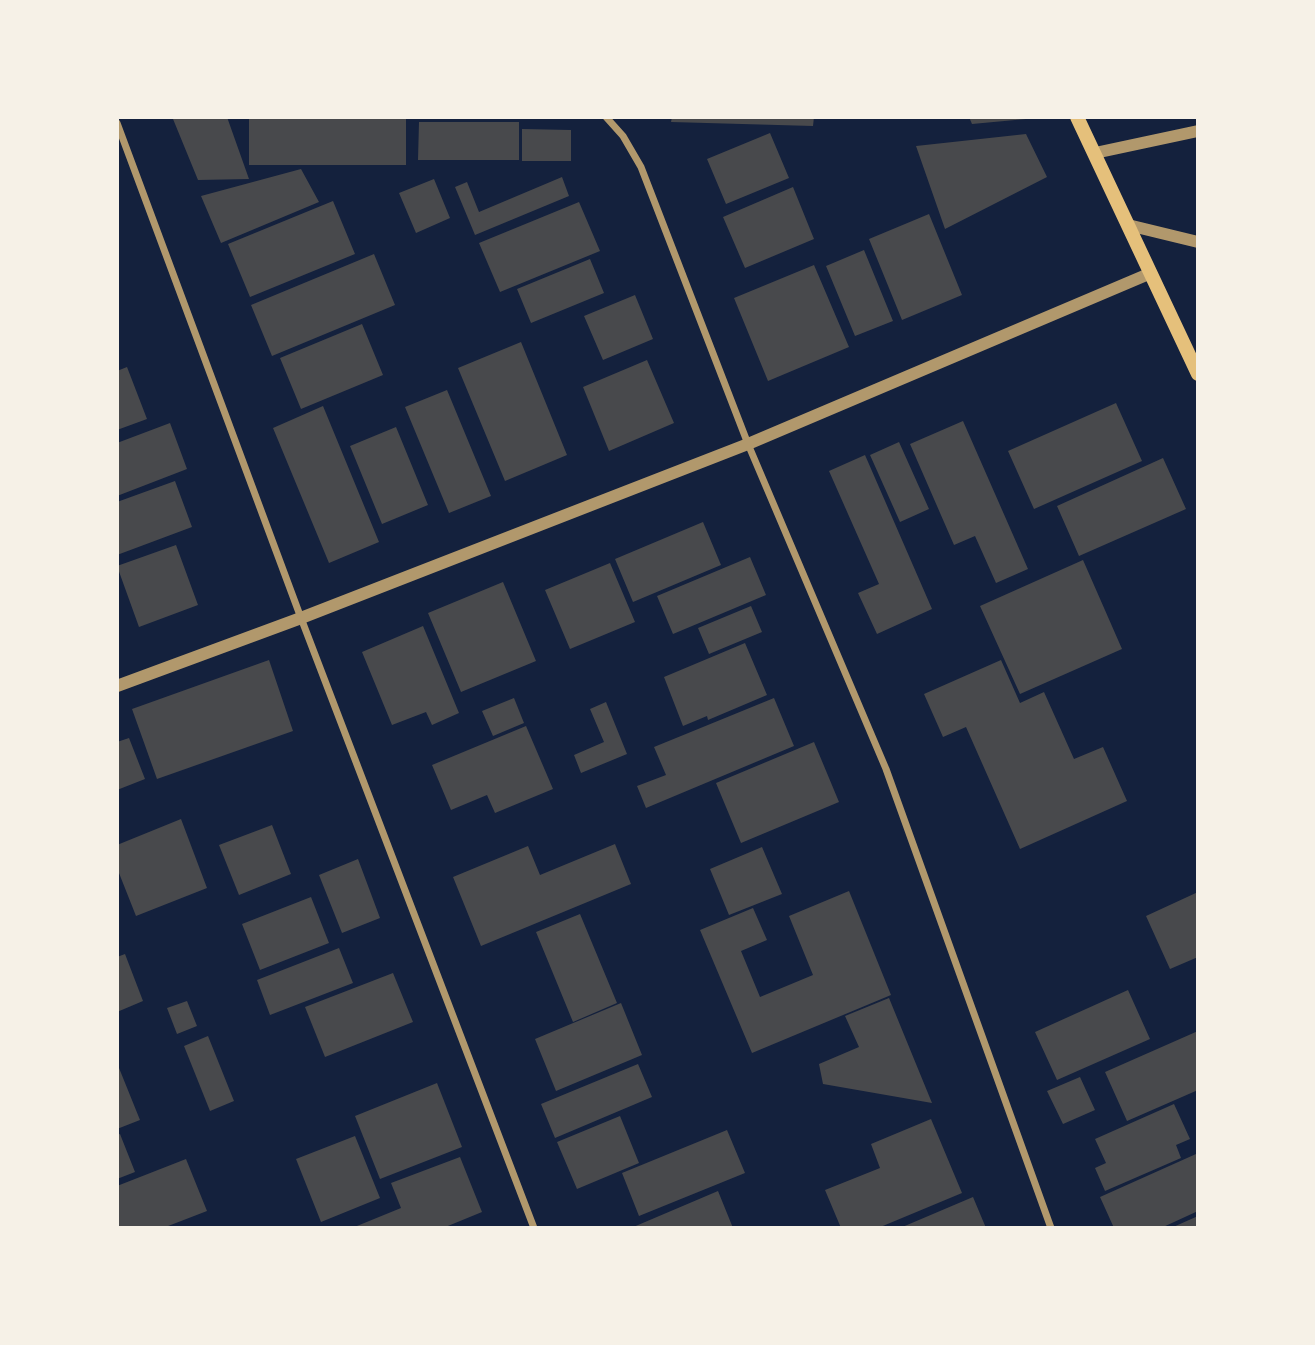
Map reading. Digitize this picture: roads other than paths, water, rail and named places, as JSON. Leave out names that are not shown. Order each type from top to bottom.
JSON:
[{"type":"main road","points":[[1077,117],[1198,374]]},
{"type":"street","points":[[606,117],[623,136],[641,167],[748,444],[886,769],[1051,1228]]},
{"type":"street","points":[[117,123],[301,618],[534,1228]]},
{"type":"street","points":[[1095,153],[1198,131]]},
{"type":"street","points":[[1128,225],[1198,242]]},
{"type":"street","points":[[117,686],[301,618],[748,444],[1151,273]]}]
